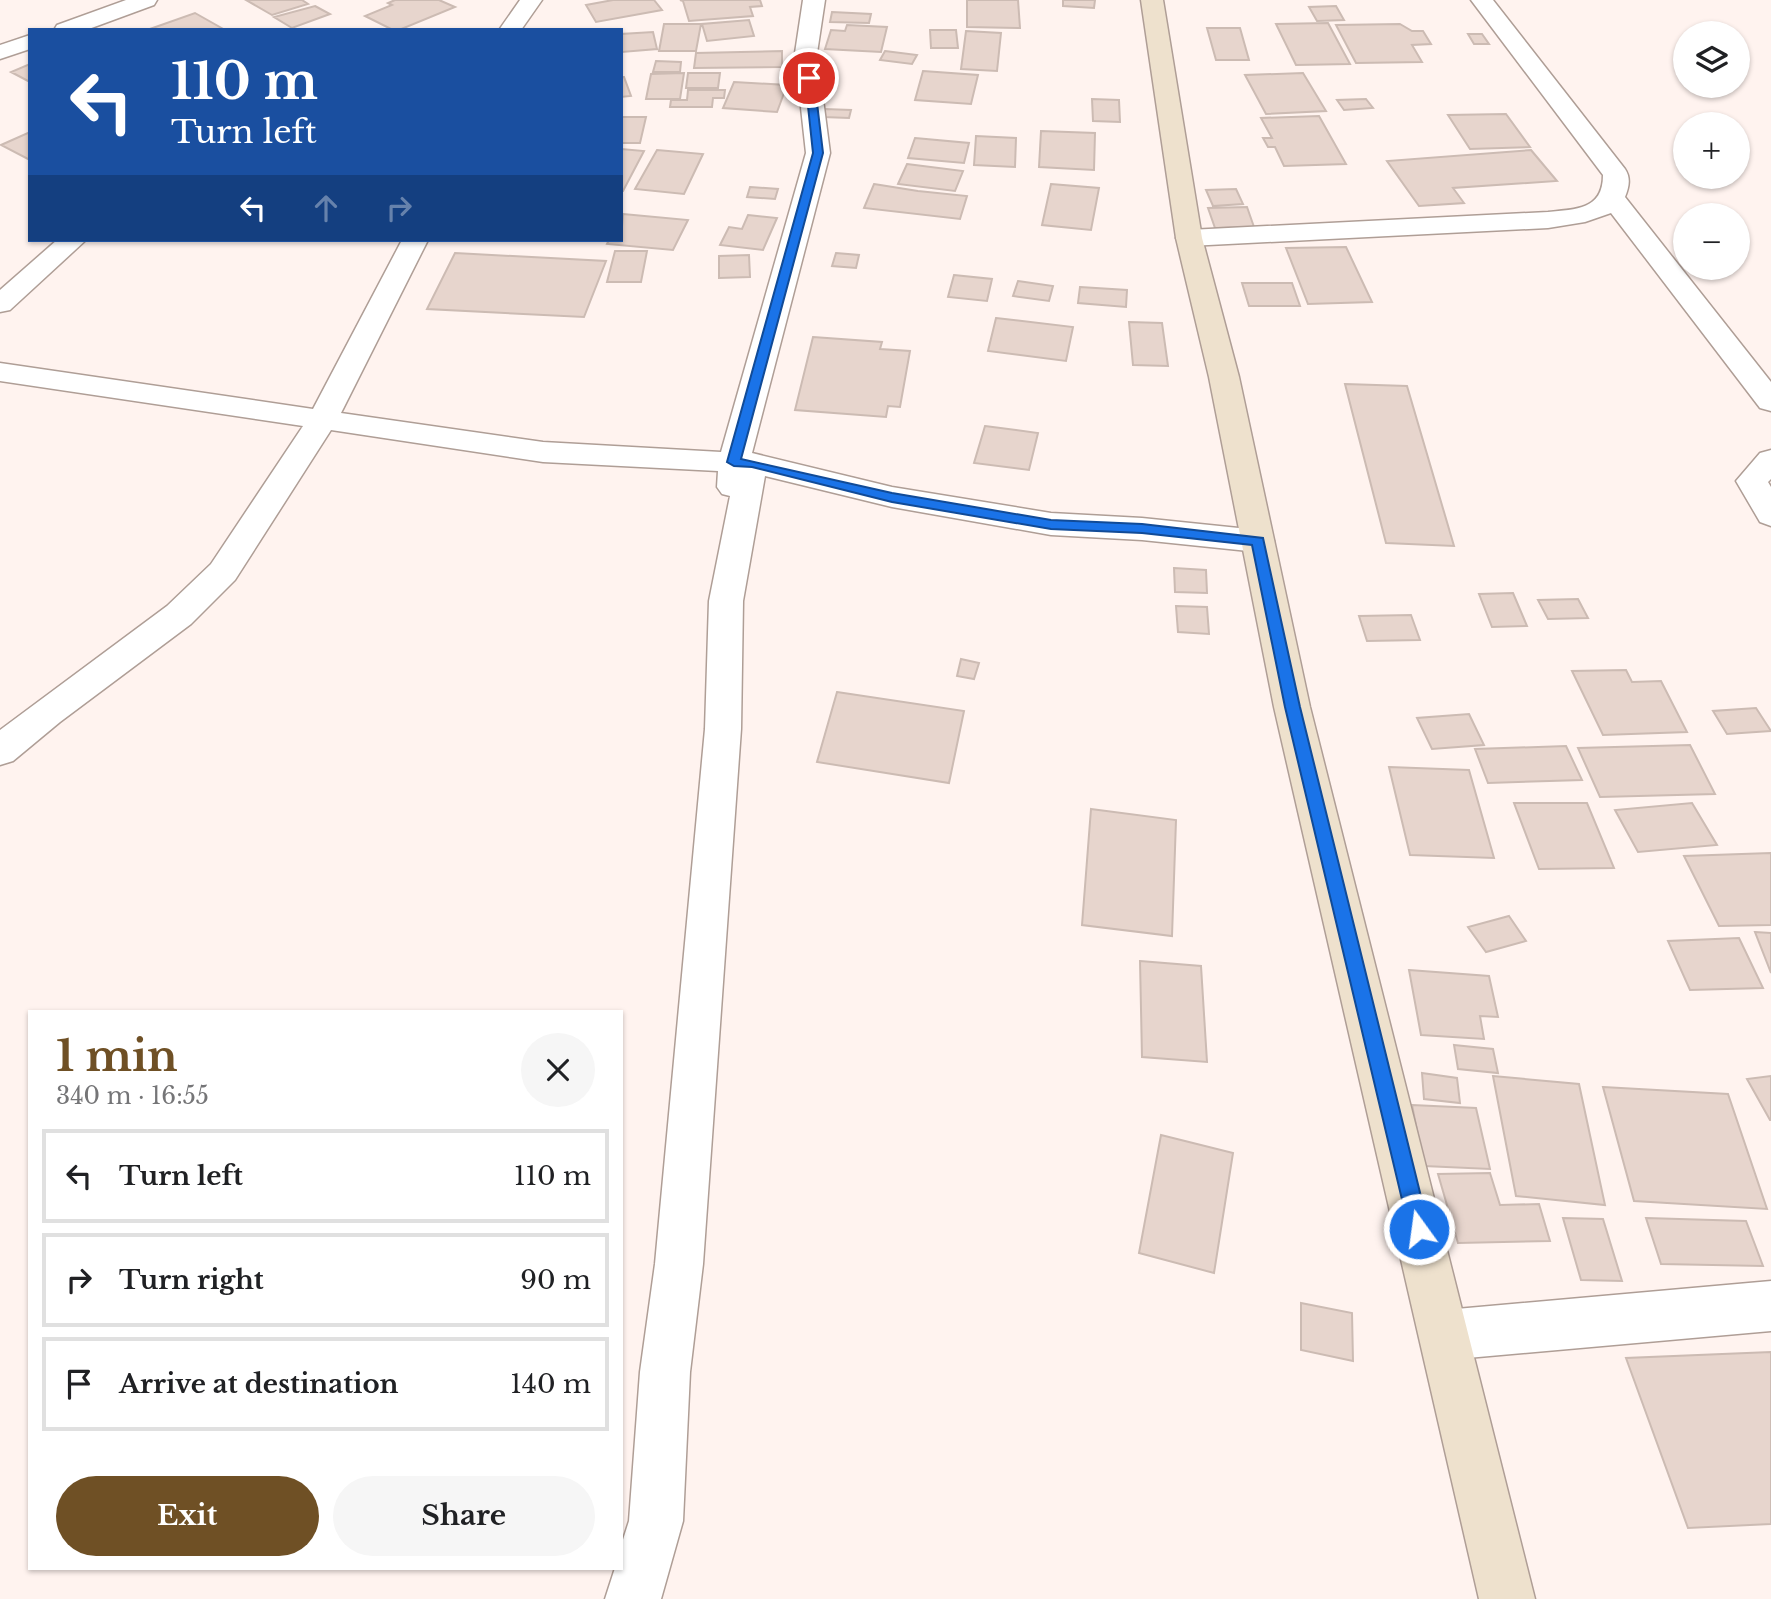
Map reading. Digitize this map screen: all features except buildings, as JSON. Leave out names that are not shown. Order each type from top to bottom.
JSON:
[{"type":"street","points":[[70,28],[146,0]]},
{"type":"street","points":[[511,28],[531,0]]},
{"type":"street","points":[[633,1599],[656,1521],[666,1371],[680,1251],[723,729],[726,601],[740,474],[818,153],[806,53],[814,0]]},
{"type":"street","points":[[1152,0],[1189,238],[1224,377],[1292,707],[1507,1599]]},
{"type":"street","points":[[1189,238],[1548,220],[1596,210],[1614,200],[1618,189],[1616,174],[1482,0]]},
{"type":"street","points":[[0,52],[28,43]]},
{"type":"street","points":[[1614,200],[1771,402]]},
{"type":"street","points":[[0,304],[72,242]]},
{"type":"street","points":[[0,751],[47,712],[178,615],[223,572],[322,420],[414,242]]},
{"type":"street","points":[[0,372],[543,452],[740,474],[1051,524],[1142,529],[1258,541]]},
{"type":"street","points":[[1771,460],[1752,481],[1771,514]]},
{"type":"street","points":[[1445,1335],[1771,1306]]},
{"type":"route","points":[[809,78],[818,153],[734,462],[752,463],[892,497],[1051,524],[1142,529],[1258,541],[1292,707],[1419,1229]]}]
